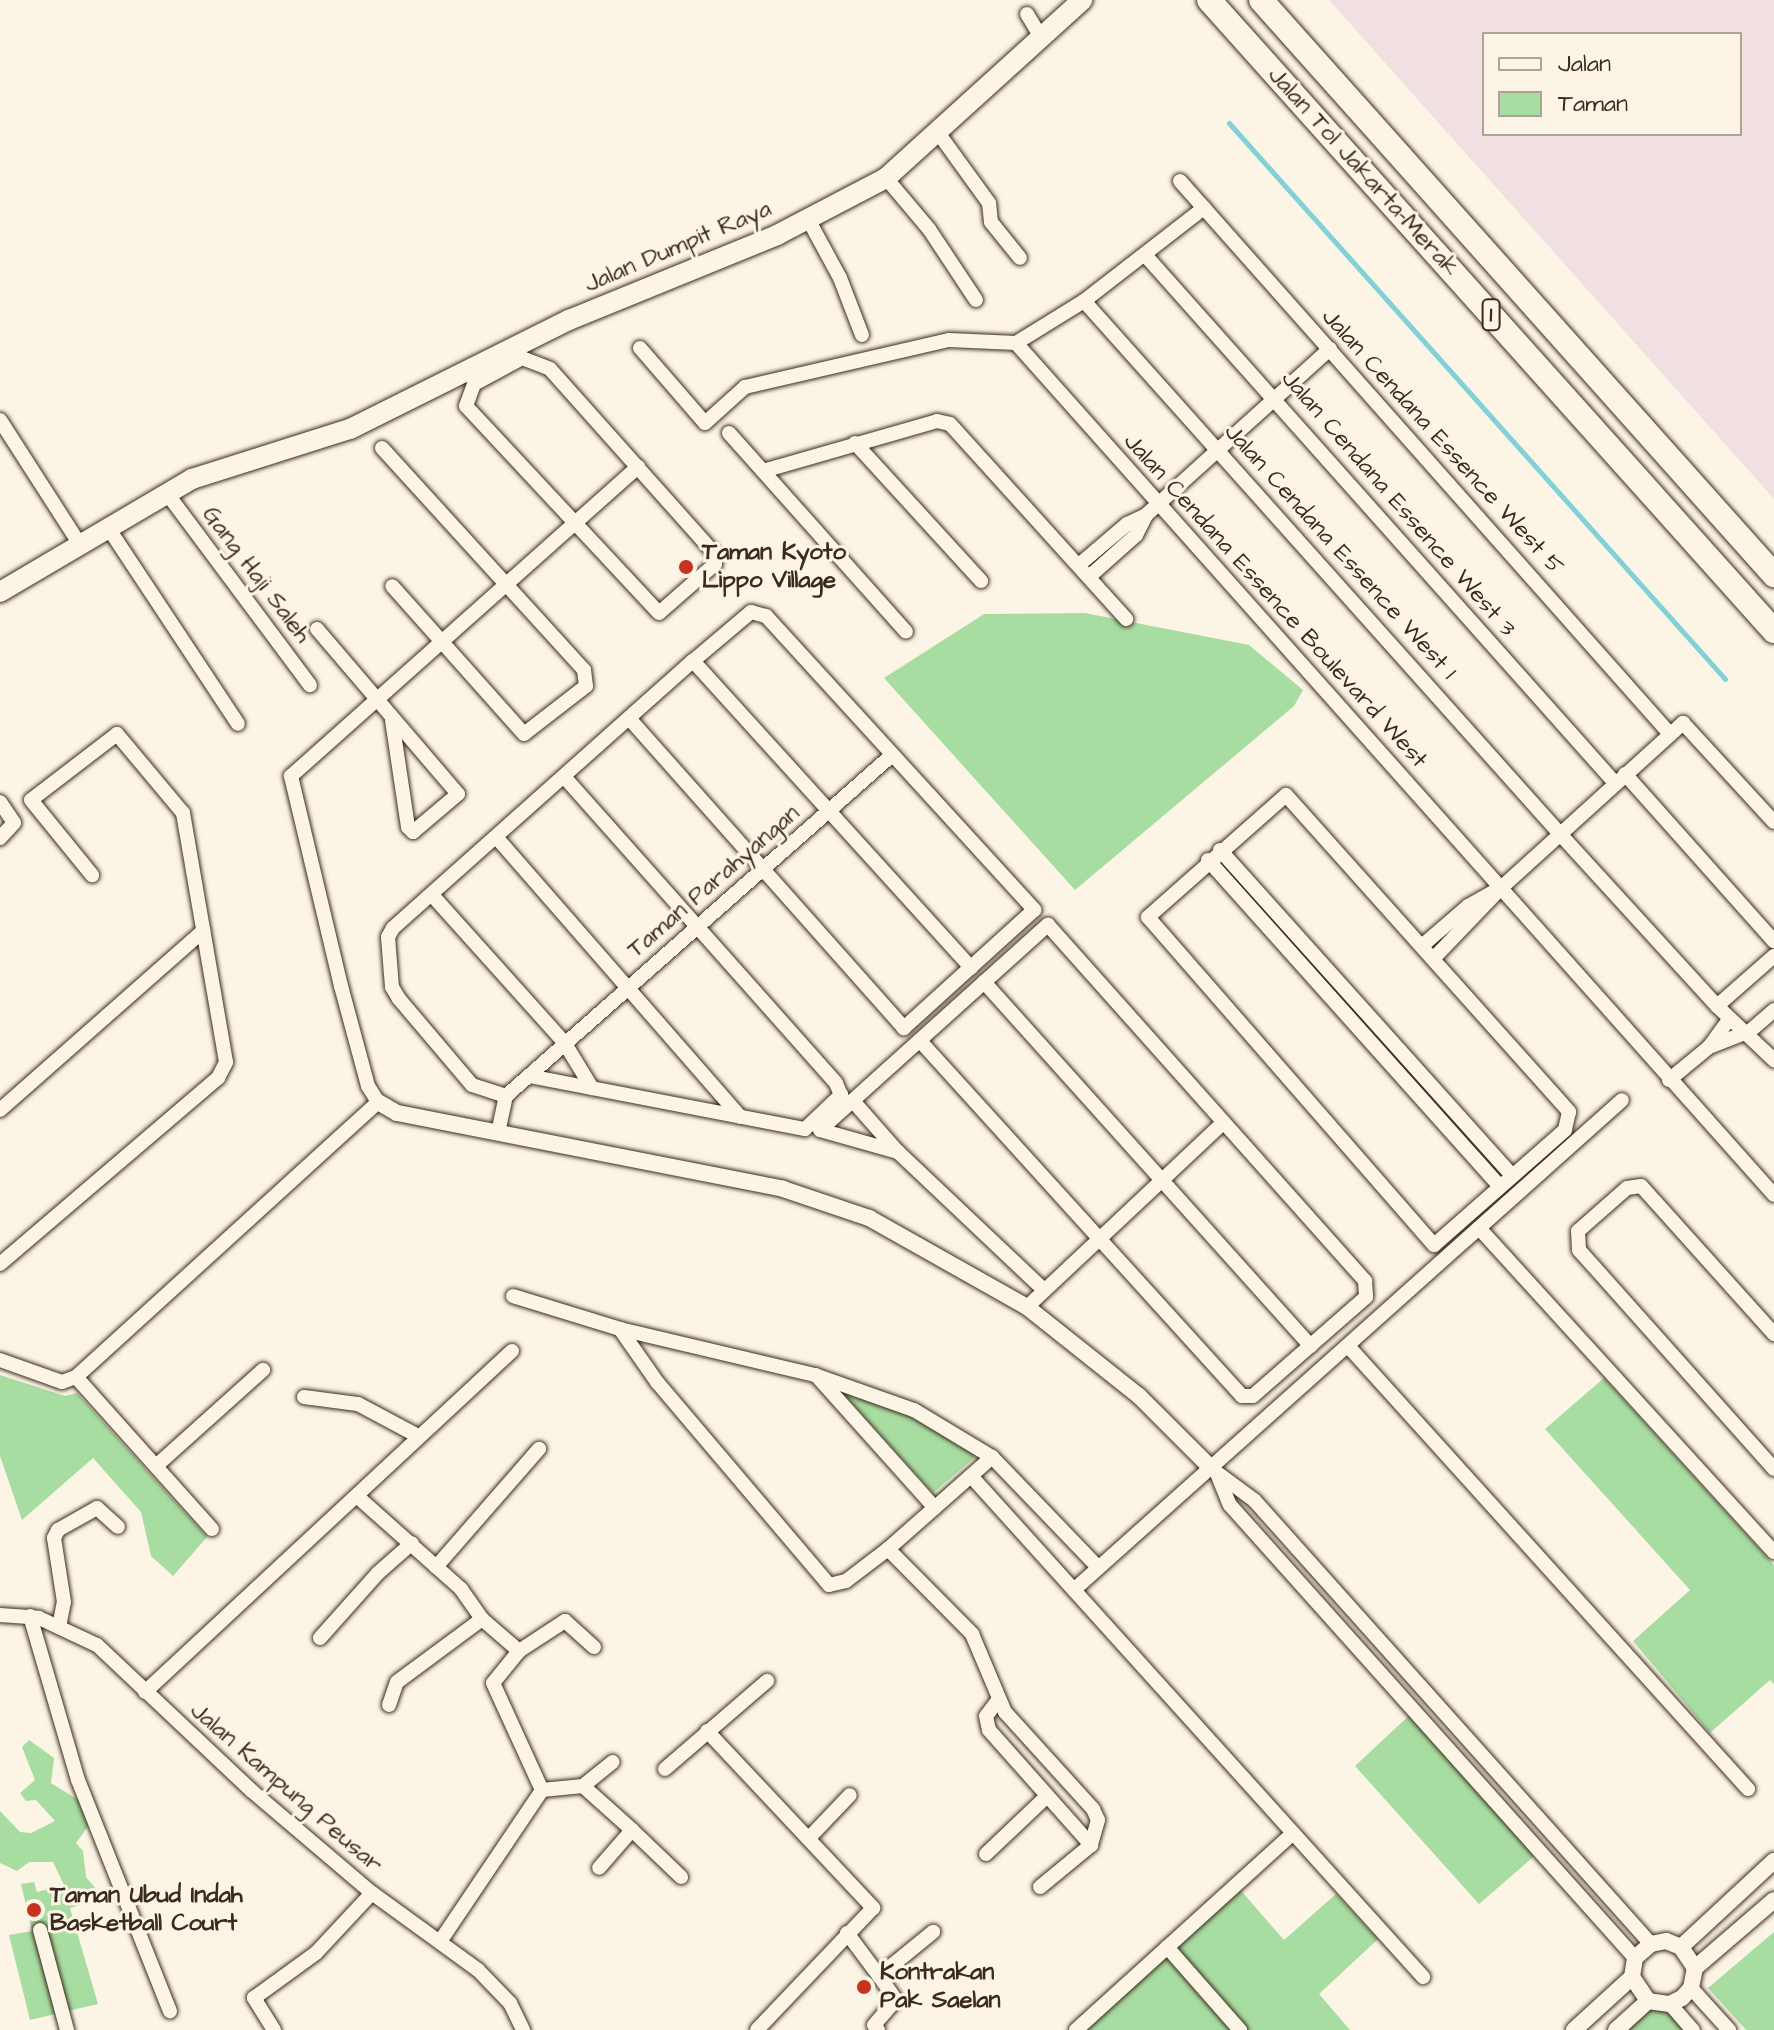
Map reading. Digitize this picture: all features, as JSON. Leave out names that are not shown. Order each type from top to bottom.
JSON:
[{"type":"highway","name":"Jalan Tol Jakarta–Merak","points":[[1209,0],[1774,631]]},
{"type":"highway","name":"Jalan Tol Jakarta–Merak","points":[[1261,0],[1774,575]]},
{"type":"main road","name":"Jalan Dumpit Raya","points":[[0,592],[166,492],[245,458],[350,429],[569,320],[808,219],[886,178],[939,134],[1039,34],[1082,0]]},
{"type":"street","points":[[1027,14],[1039,34]]},
{"type":"street","points":[[939,134],[989,203],[991,222],[1020,258]]},
{"type":"street","points":[[886,178],[929,229],[976,300]]},
{"type":"street","name":"Jalan Cendana Essence West 5","points":[[1180,181],[1670,734]]},
{"type":"street","points":[[640,348],[705,423],[745,387],[949,340],[1016,343],[1084,301],[1146,256],[1204,208]]},
{"type":"street","points":[[808,219],[840,278],[862,335]]},
{"type":"street","name":"Jalan Cendana Essence West 3","points":[[1146,256],[1620,778],[1773,937]]},
{"type":"street","name":"Jalan Cendana Essence West 1","points":[[1084,301],[1560,834],[1729,1019],[1750,1031]]},
{"type":"street","name":"Jalan Cendana Essence Boulevard West","points":[[1016,343],[1774,1195]]},
{"type":"street","points":[[1080,564],[1127,524],[1146,515],[1330,349]]},
{"type":"street","points":[[522,358],[544,364],[716,558],[662,612],[653,613],[572,525],[471,414],[465,399],[474,384],[522,358]]},
{"type":"street","points":[[0,420],[79,543]]},
{"type":"street","points":[[763,471],[937,421],[950,424],[1080,564],[1126,619]]},
{"type":"street","points":[[729,433],[906,632]]},
{"type":"street","points":[[855,443],[981,581]]},
{"type":"street","points":[[382,448],[584,670],[586,686],[524,734],[392,586]]},
{"type":"street","points":[[638,467],[299,766],[290,788],[368,1086],[378,1102],[397,1113],[783,1189],[869,1218],[1027,1307],[1139,1396],[1215,1472],[1254,1500],[1651,1944],[1681,1947],[1774,1861]]},
{"type":"street","name":"Gang Haji Saleh","points":[[166,492],[310,685]]},
{"type":"street","points":[[1090,576],[1136,535],[1146,515]]},
{"type":"street","points":[[107,526],[238,724]]},
{"type":"street","points":[[498,1133],[506,1096],[472,1085],[392,987],[388,937],[432,895],[497,838],[629,718],[744,616],[761,613],[1034,910],[904,1028],[629,718]]},
{"type":"street","points":[[317,629],[458,794],[413,832],[408,827],[392,720]]},
{"type":"street","points":[[693,661],[971,968]]},
{"type":"street","points":[[1434,958],[1501,888],[1683,723],[1774,822]]},
{"type":"street","points":[[0,1264],[223,1072],[226,1062],[183,813],[117,734],[31,800],[92,875]]},
{"type":"street","name":"Taman Parahyangan","points":[[506,1096],[892,755]]},
{"type":"street","points":[[529,1076],[809,1128],[840,1099],[839,1088],[694,928],[564,777]]},
{"type":"street","points":[[1286,795],[1423,945],[1569,1112],[1565,1130],[1442,1242],[1428,1242],[1152,926],[1152,910],[1286,795]]},
{"type":"street","points":[[0,802],[14,823],[0,838]]},
{"type":"street","points":[[497,838],[740,1117]]},
{"type":"street","points":[[1214,855],[1357,1003],[1506,1182]]},
{"type":"street","points":[[1214,855],[1345,1014],[1506,1182]]},
{"type":"street","points":[[1423,945],[1468,906],[1501,888]]},
{"type":"street","points":[[432,895],[564,1042],[592,1088]]},
{"type":"street","points":[[898,1152],[820,1131],[1048,925],[1365,1281],[1366,1297],[1253,1396],[1242,1396],[920,1041]]},
{"type":"street","points":[[0,1110],[203,931]]},
{"type":"street","points":[[1717,1006],[1774,956]]},
{"type":"street","points":[[984,982],[1311,1346]]},
{"type":"street","points":[[1345,1014],[1357,1003]]},
{"type":"street","points":[[1709,1047],[1750,1031],[1774,1010]]},
{"type":"street","points":[[1669,1080],[1709,1047],[1729,1019]]},
{"type":"street","points":[[1750,1031],[1774,1060]]},
{"type":"street","points":[[1076,1588],[1215,1472],[1348,1346],[1622,1100]]},
{"type":"street","points":[[853,1101],[898,1152],[1044,1290]]},
{"type":"street","points":[[0,1360],[62,1382],[76,1377],[378,1102]]},
{"type":"street","points":[[1027,1307],[1222,1124]]},
{"type":"street","points":[[1774,1334],[1641,1186],[1627,1188],[1578,1231],[1579,1250],[1774,1469]]},
{"type":"street","points":[[1479,1228],[1774,1552]]},
{"type":"street","points":[[513,1296],[620,1329],[815,1375],[914,1410],[992,1457],[1098,1567]]},
{"type":"street","points":[[1758,1315],[1774,1323]]},
{"type":"street","points":[[620,1329],[657,1382],[829,1585],[846,1581],[888,1549],[992,1457]]},
{"type":"street","points":[[1348,1346],[1748,1789]]},
{"type":"street","points":[[145,1692],[359,1498],[418,1436],[512,1351]]},
{"type":"street","points":[[156,1466],[263,1370]]},
{"type":"street","points":[[815,1375],[935,1508]]},
{"type":"street","points":[[76,1377],[212,1529]]},
{"type":"street","points":[[304,1397],[358,1404],[418,1436]]},
{"type":"street","points":[[436,1567],[539,1449]]},
{"type":"street","points":[[1215,1472],[1230,1505],[1635,1958]]},
{"type":"street","points":[[971,1476],[1076,1588],[1423,1977]]},
{"type":"street","points":[[359,1498],[461,1589],[482,1619],[519,1651]]},
{"type":"street","points":[[59,1627],[64,1602],[54,1538],[58,1530],[97,1508],[118,1527]]},
{"type":"street","points":[[320,1638],[378,1573],[412,1543]]},
{"type":"street","points":[[888,1549],[972,1634],[999,1699],[1015,1724],[1093,1809],[1098,1820],[1091,1845],[1040,1887]]},
{"type":"street","name":"Jalan Kampung Peusar","points":[[0,1615],[30,1616],[97,1645],[145,1692],[372,1893],[441,1940],[510,2003],[523,2030]]},
{"type":"street","points":[[30,1616],[78,1780],[170,2011]]},
{"type":"street","points":[[389,1705],[397,1682],[482,1619]]},
{"type":"street","points":[[542,1790],[493,1683],[519,1651],[565,1621],[594,1647]]},
{"type":"street","points":[[665,1769],[767,1681]]},
{"type":"street","points":[[999,1699],[986,1716],[989,1730],[1091,1845]]},
{"type":"street","points":[[707,1731],[873,1908],[757,2030]]},
{"type":"street","points":[[542,1790],[583,1786],[613,1762]]},
{"type":"street","points":[[583,1786],[681,1877]]},
{"type":"street","points":[[441,1940],[542,1790]]},
{"type":"street","points":[[809,1838],[850,1795]]},
{"type":"street","points":[[986,1854],[1046,1797]]},
{"type":"street","points":[[599,1868],[632,1830]]},
{"type":"street","points":[[1076,2030],[1293,1833]]},
{"type":"street","points":[[274,2030],[254,1998],[316,1953],[372,1893]]},
{"type":"street","points":[[1670,2004],[1691,1988],[1695,1968],[1774,1900]]},
{"type":"street","points":[[40,1930],[67,2030]]},
{"type":"street","points":[[879,1976],[933,1932]]},
{"type":"street","points":[[847,1933],[896,2000],[874,2025],[878,2030]]},
{"type":"street","points":[[1574,2030],[1632,1977],[1635,1958],[1651,1944]]},
{"type":"street","points":[[1167,1947],[1240,2030]]},
{"type":"street","points":[[1681,1947],[1695,1968]]},
{"type":"street","points":[[1632,1977],[1648,2001],[1670,2004],[1693,2030]]},
{"type":"street","points":[[1691,1988],[1729,2030]]},
{"type":"street","points":[[1616,2030],[1648,2001]]},
{"type":"shaded area","points":[[1329,0],[1774,0],[1774,499]]},
{"type":"green space","points":[[1085,613],[1249,645],[1303,690],[1294,706],[1075,890],[884,678],[984,614]]},
{"type":"green space","points":[[0,1375],[65,1396],[77,1393],[207,1537],[173,1576],[151,1556],[141,1512],[93,1458],[22,1520],[0,1456]]},
{"type":"green space","points":[[1604,1378],[1774,1565],[1774,1684],[1770,1680],[1710,1733],[1633,1641],[1690,1590],[1545,1429]]},
{"type":"green space","points":[[840,1390],[925,1420],[974,1451],[974,1458],[933,1493]]},
{"type":"green space","points":[[1414,1711],[1540,1851],[1479,1904],[1355,1766]]},
{"type":"green space","points":[[29,1740],[54,1758],[51,1783],[80,1801],[89,1825],[76,1843],[83,1851],[86,1877],[96,1889],[83,1904],[70,1908],[98,2004],[30,2020],[9,1935],[32,1931],[21,1884],[34,1882],[37,1892],[64,1885],[53,1862],[29,1862],[17,1871],[0,1863],[0,1811],[20,1832],[31,1833],[55,1821],[36,1800],[26,1801],[20,1793],[35,1780],[22,1747]]},
{"type":"green space","points":[[1236,1885],[1284,1940],[1336,1894],[1378,1939],[1319,1994],[1350,2030],[1076,2030]]},
{"type":"green space","points":[[1774,1932],[1774,2030],[1746,2030],[1708,1988]]},
{"type":"green space","points":[[1648,2001],[1670,2004],[1693,2030],[1616,2030]]},
{"type":"waterway","points":[[1229,123],[1725,679]]},
{"type":"place","name":"Taman Kyoto Lippo Village","points":[[686,567]]},
{"type":"place","name":"Taman Ubud Indah Basketball Court","points":[[34,1910]]},
{"type":"place","name":"Kontrakan Pak Saelan","points":[[864,1987]]}]
